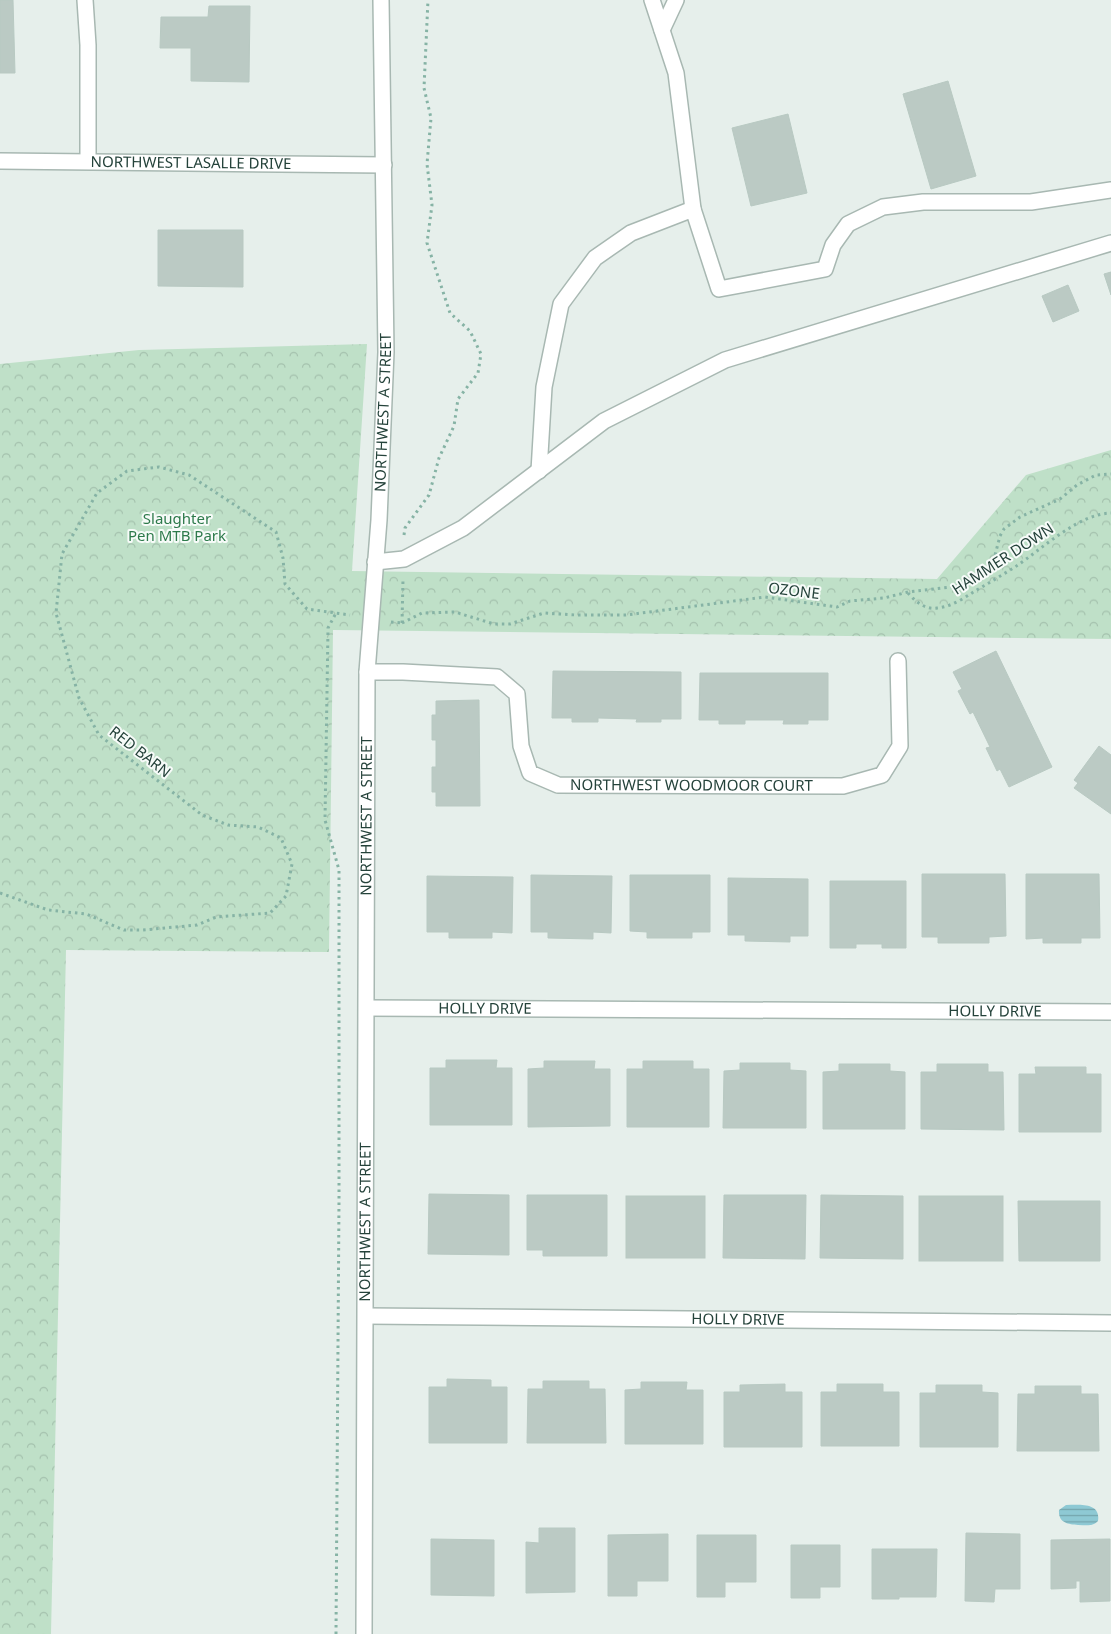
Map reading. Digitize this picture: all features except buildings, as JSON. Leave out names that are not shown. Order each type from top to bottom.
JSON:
[{"type":"street","points":[[85,0],[88,45],[88,161]]},
{"type":"street","name":"NORTHWEST A STREET","points":[[364,1634],[367,672],[379,510],[386,352],[381,0]]},
{"type":"street","points":[[652,0],[676,73],[693,209],[719,289],[825,269],[832,245],[848,224],[883,207],[923,202],[1031,202],[1111,190]]},
{"type":"street","points":[[662,30],[676,0]]},
{"type":"street","name":"NORTHWEST LASALLE DRIVE","points":[[0,160],[384,165]]},
{"type":"street","points":[[539,471],[544,387],[561,304],[595,258],[631,233],[693,209]]},
{"type":"street","points":[[375,562],[404,559],[463,528],[604,421],[724,360],[1111,243]]},
{"type":"street","name":"NORTHWEST WOODMOOR COURT","points":[[367,672],[497,677],[516,694],[521,746],[530,773],[558,785],[843,786],[882,775],[900,746],[898,661]]},
{"type":"street","name":"HOLLY DRIVE","points":[[367,1008],[1111,1012]]},
{"type":"street","name":"HOLLY DRIVE","points":[[366,1316],[1111,1323]]},
{"type":"path","points":[[405,528],[430,495],[439,458],[454,426],[458,399],[478,373],[481,354],[470,331],[450,313],[426,243],[432,205],[427,164],[431,118],[424,88],[428,0]]},
{"type":"path","name":"RED BARN","points":[[0,893],[48,910],[86,914],[124,930],[198,925],[216,917],[270,913],[286,896],[292,864],[281,838],[258,827],[228,825],[202,815],[99,735],[79,698],[56,613],[62,554],[97,493],[127,471],[159,467],[188,475],[276,532],[283,558],[285,584],[307,609],[336,613],[328,628],[325,820],[339,870],[336,1634]]},
{"type":"path","name":"OZONE","points":[[403,593],[402,623],[422,613],[455,612],[494,624],[510,624],[544,613],[576,616],[626,615],[764,597],[837,607],[850,601],[884,598],[972,581],[982,576],[988,569],[994,559],[1000,536],[1004,529],[1030,511],[1060,499],[1077,485],[1096,475],[1111,474]]},
{"type":"path","name":"HAMMER DOWN","points":[[908,592],[915,601],[936,609],[954,604],[1013,568],[1081,521],[1101,513],[1111,513]]},
{"type":"green space","name":"Slaughter Pen MTB Park","points":[[367,344],[352,571],[937,579],[1026,475],[1111,450],[1111,639],[333,630],[329,952],[66,950],[51,1634],[0,1634],[0,364],[139,350]]},
{"type":"water","points":[[1066,1505],[1083,1505],[1093,1508],[1098,1515],[1098,1521],[1089,1525],[1074,1525],[1064,1522],[1060,1518],[1059,1510]]}]
